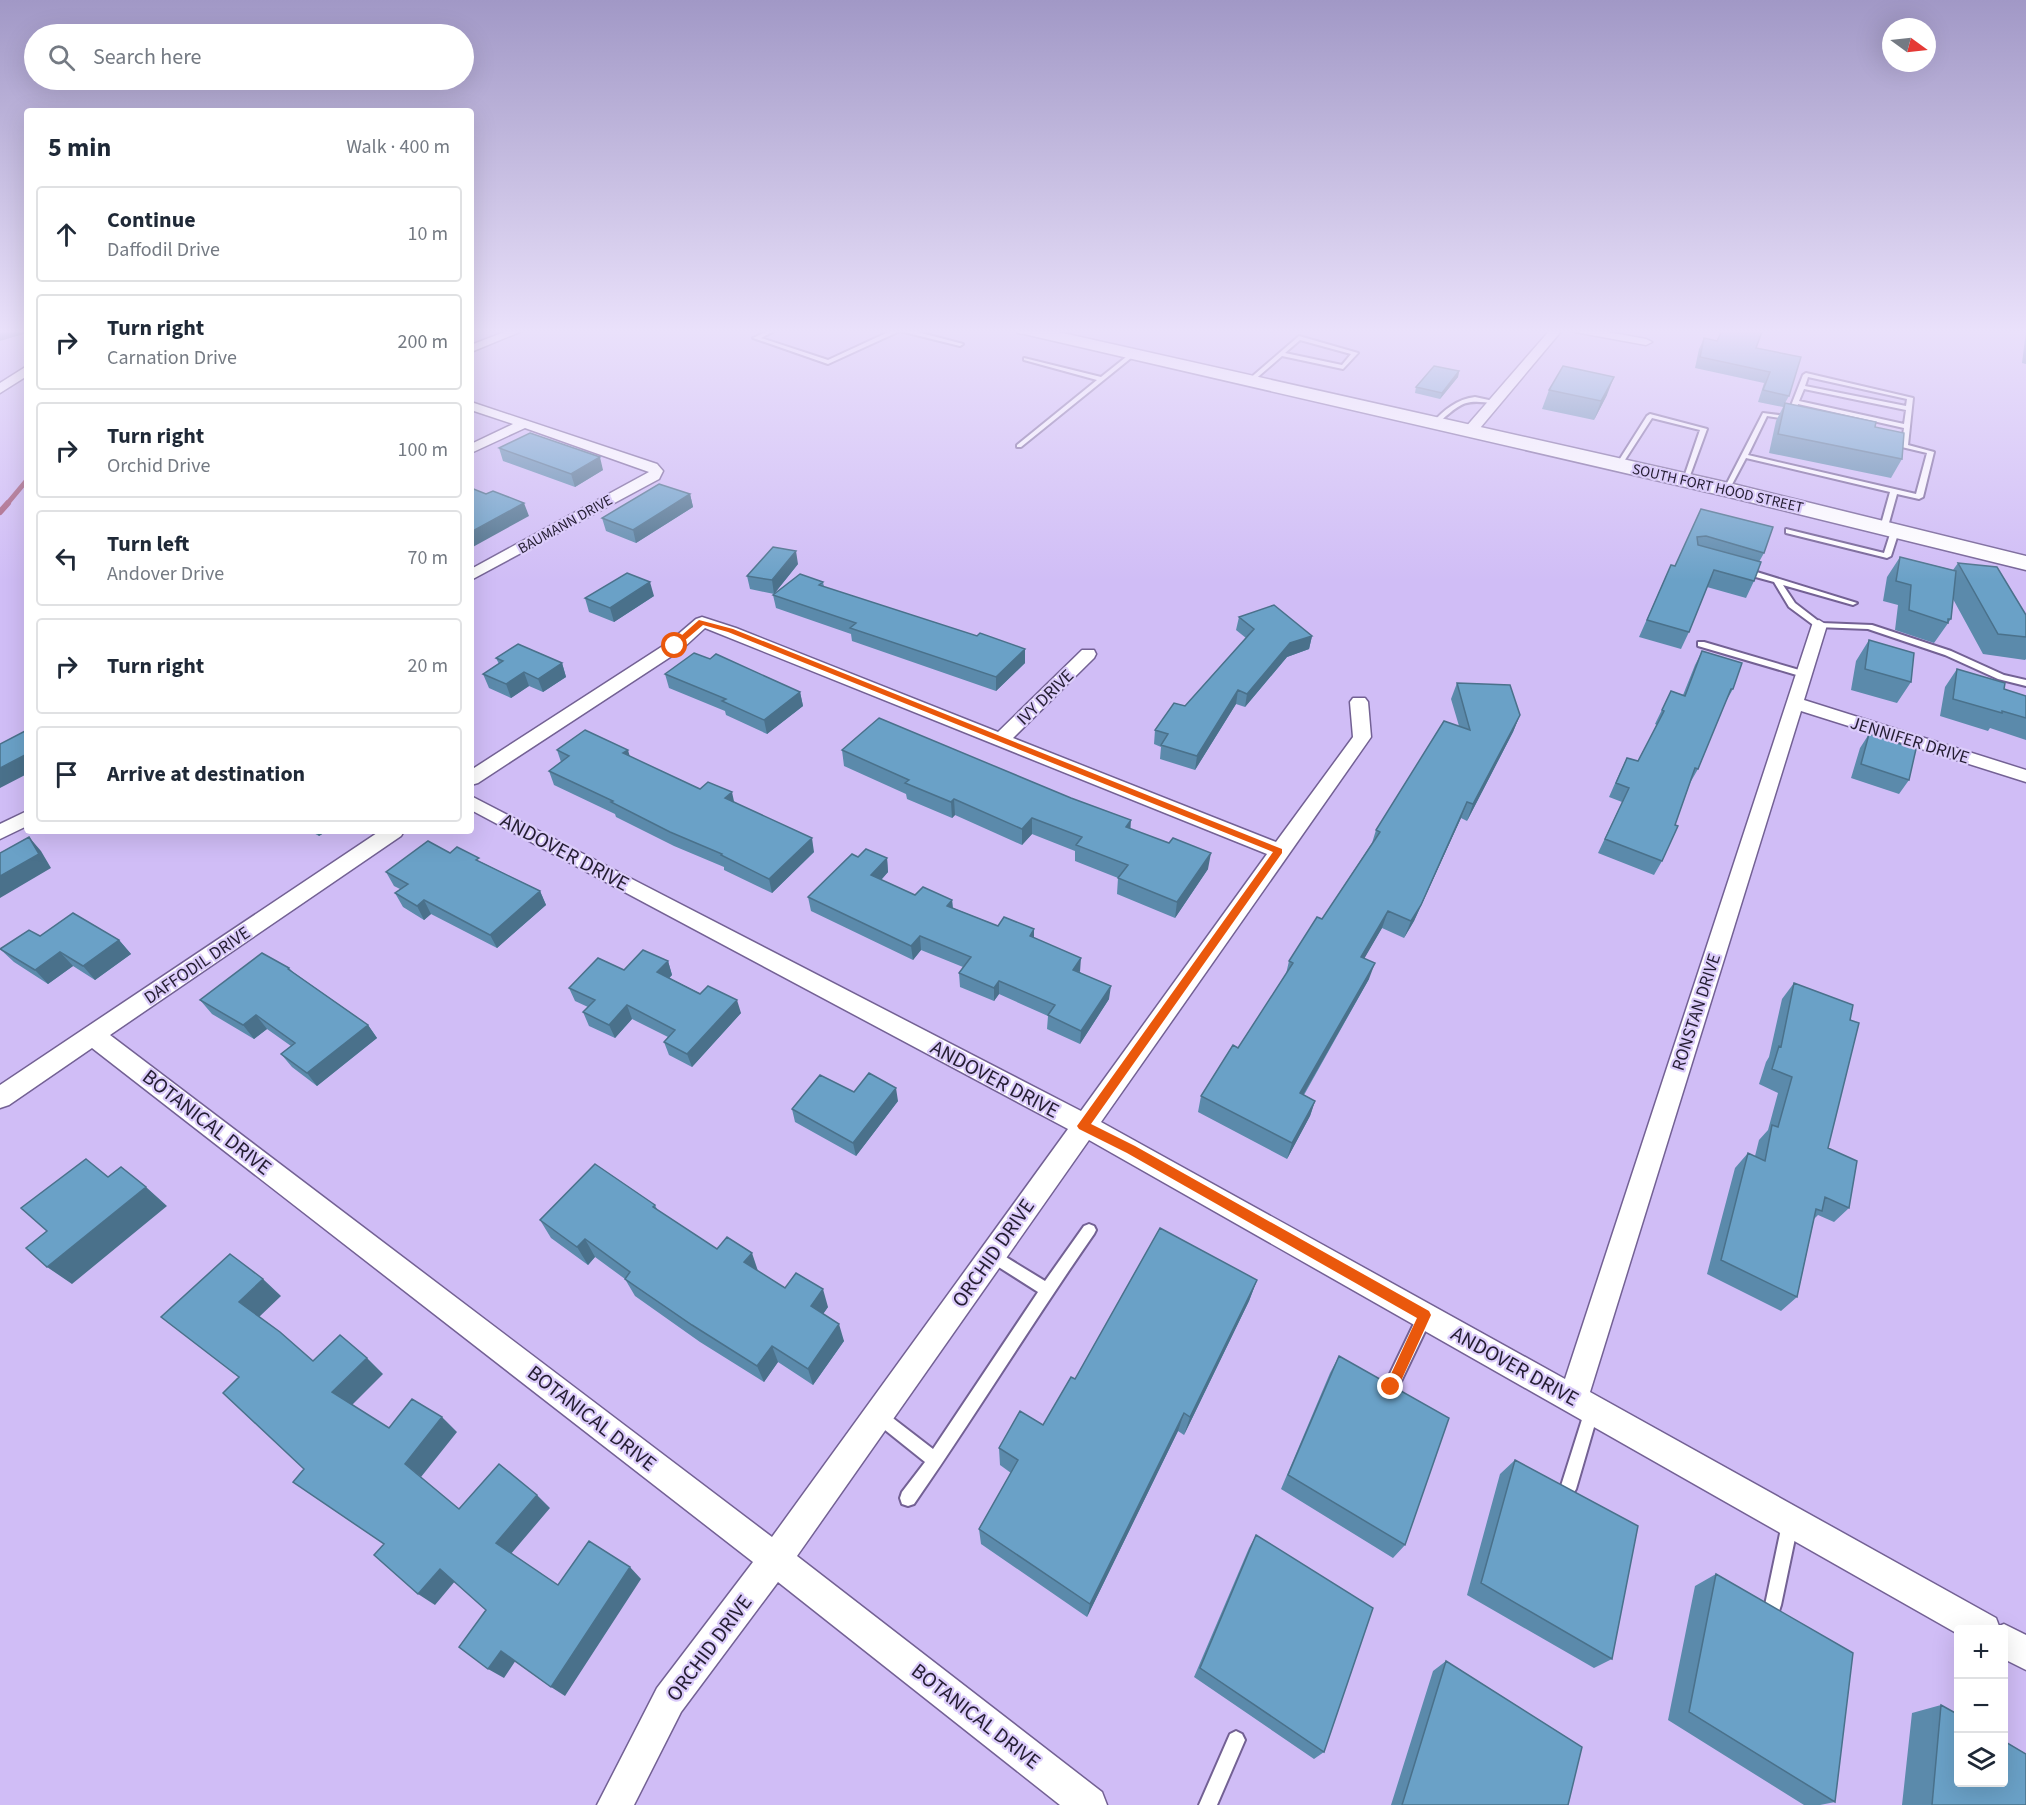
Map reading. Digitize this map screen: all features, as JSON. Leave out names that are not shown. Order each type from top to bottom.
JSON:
[{"type":"highway","name":"SOUTH FORT HOOD STREET","points":[[1392,413],[1727,489],[2026,563]]},
{"type":"street","points":[[494,413],[526,423]]},
{"type":"street","points":[[1470,431],[1485,413]]},
{"type":"street","points":[[474,448],[526,423]]},
{"type":"street","name":"BAUMANN DRIVE","points":[[474,573],[654,476],[656,471],[652,467],[526,423]]},
{"type":"street","points":[[474,777],[675,646],[702,622],[730,631],[1279,851]]},
{"type":"street","name":"RONSTAN DRIVE","points":[[1583,1404],[1819,625]]},
{"type":"street","name":"IVY DRIVE","points":[[1001,739],[1088,654]]},
{"type":"street","name":"ORCHID DRIVE","points":[[615,1805],[669,1700],[775,1559],[1362,737],[1359,702]]},
{"type":"street","name":"JENNIFER DRIVE","points":[[1794,704],[2026,776]]},
{"type":"street","name":"ANDOVER DRIVE","points":[[474,804],[1131,1150],[1977,1625]]},
{"type":"street","points":[[0,832],[24,820]]},
{"type":"street","name":"DAFFODIL DRIVE","points":[[0,1098],[390,834]]},
{"type":"street","name":"BOTANICAL DRIVE","points":[[93,1035],[775,1559],[1089,1805]]},
{"type":"street","points":[[2008,1643],[2026,1653]]},
{"type":"lane","points":[[1019,446],[1060,413]]},
{"type":"lane","points":[[1435,423],[1446,413]]},
{"type":"lane","points":[[1789,419],[1791,413]]},
{"type":"lane","points":[[1846,413],[1907,427]]},
{"type":"lane","points":[[1905,446],[1909,413]]},
{"type":"lane","points":[[1727,489],[1765,414],[1801,422]]},
{"type":"lane","points":[[1619,465],[1650,416],[1704,429],[1686,480]]},
{"type":"lane","points":[[1744,456],[1919,497],[1931,452],[1882,440]]},
{"type":"lane","points":[[1789,531],[1887,556],[1894,491]]},
{"type":"lane","points":[[1736,569],[1853,603]]},
{"type":"lane","points":[[1777,581],[1792,604],[1819,625],[1869,627],[1948,653],[2001,677],[2026,683]]},
{"type":"lane","points":[[1701,644],[1803,674]]},
{"type":"lane","points":[[908,1498],[1089,1230]]},
{"type":"lane","points":[[991,1255],[1047,1290]]},
{"type":"lane","points":[[1391,1387],[1425,1315]]},
{"type":"lane","points":[[1568,1489],[1583,1404]]},
{"type":"lane","points":[[877,1415],[935,1460]]},
{"type":"lane","points":[[1773,1605],[1790,1521]]},
{"type":"lane","points":[[1208,1805],[1236,1740]]},
{"type":"building","points":[[1783,413],[1834,413],[1876,422],[1875,427],[1904,433],[1902,459],[1778,434]]},
{"type":"building","points":[[530,433],[600,457],[571,474],[499,448]]},
{"type":"building","points":[[659,484],[690,494],[633,530],[602,518]]},
{"type":"building","points":[[474,489],[486,494],[493,491],[524,503],[474,530]]},
{"type":"building","points":[[1701,509],[1773,527],[1764,553],[1706,536],[1697,537],[1698,545],[1761,562],[1754,581],[1714,570],[1689,632],[1647,620],[1671,565],[1675,566]]},
{"type":"building","points":[[773,547],[796,551],[772,580],[747,576]]},
{"type":"building","points":[[1900,557],[1956,571],[1951,619],[1948,619],[1948,623],[1909,610],[1911,585],[1896,581]]},
{"type":"building","points":[[1958,563],[1997,567],[2026,615],[2026,637],[1998,634]]},
{"type":"building","points":[[627,573],[650,582],[610,608],[585,598]]},
{"type":"building","points":[[800,574],[823,582],[819,585],[977,636],[980,633],[1025,649],[996,677],[850,628],[856,623],[773,595]]},
{"type":"building","points":[[1274,605],[1312,636],[1290,643],[1247,694],[1238,690],[1197,756],[1161,745],[1168,734],[1155,730],[1174,703],[1185,706],[1254,629],[1239,617]]},
{"type":"building","points":[[1869,640],[1914,653],[1911,682],[1865,669]]},
{"type":"building","points":[[518,644],[562,663],[538,679],[524,672],[506,684],[483,674],[503,661],[496,658]]},
{"type":"building","points":[[1702,651],[1742,663],[1698,769],[1695,768],[1675,825],[1678,826],[1662,861],[1605,839],[1629,788],[1616,783],[1627,758],[1638,761],[1664,711],[1662,710],[1671,691],[1685,696]]},
{"type":"building","points":[[694,653],[710,659],[716,654],[800,692],[764,720],[722,701],[726,699],[665,674]]},
{"type":"building","points":[[1957,669],[2005,683],[2004,689],[2026,696],[2026,718],[1953,699]]},
{"type":"building","points":[[1457,683],[1510,685],[1520,715],[1473,804],[1467,802],[1421,905],[1411,921],[1388,911],[1361,957],[1375,963],[1300,1093],[1315,1101],[1292,1143],[1201,1096],[1233,1045],[1238,1048],[1293,963],[1289,961],[1317,917],[1322,919],[1380,832],[1376,830],[1444,721],[1470,730]]},
{"type":"building","points":[[879,718],[1071,798],[1131,820],[1126,827],[1169,843],[1173,838],[1211,853],[1177,902],[1118,878],[1128,865],[1076,845],[1082,837],[1032,818],[1022,829],[954,799],[951,802],[905,783],[909,780],[842,750]]},
{"type":"building","points":[[585,730],[628,750],[623,753],[700,789],[708,782],[732,792],[725,798],[812,838],[769,879],[722,854],[670,832],[611,802],[613,801],[549,771],[569,756],[557,750]]},
{"type":"building","points":[[24,732],[24,756],[0,768],[0,744]]},
{"type":"building","points":[[1869,734],[1916,749],[1909,780],[1861,764]]},
{"type":"building","points":[[29,837],[39,854],[0,876],[0,853]]},
{"type":"building","points":[[428,841],[450,853],[457,847],[479,858],[476,860],[540,891],[490,935],[424,900],[417,906],[395,893],[408,884],[386,872]]},
{"type":"building","points":[[866,849],[887,858],[871,875],[915,895],[923,887],[952,900],[947,906],[998,926],[1004,917],[1034,929],[1030,936],[1081,958],[1073,970],[1111,986],[1081,1031],[1048,1015],[1055,1005],[999,981],[994,988],[959,973],[971,957],[920,936],[911,946],[808,897],[852,854],[858,857]]},
{"type":"building","points":[[73,913],[119,940],[83,966],[60,952],[35,970],[0,949],[29,930],[40,936]]},
{"type":"building","points":[[643,950],[668,961],[657,972],[700,994],[708,986],[737,1000],[687,1054],[664,1042],[675,1030],[627,1005],[609,1025],[583,1012],[595,1000],[569,988],[598,958],[624,970]]},
{"type":"building","points":[[262,953],[289,968],[368,1025],[307,1073],[281,1054],[295,1043],[256,1015],[243,1025],[200,1000]]},
{"type":"building","points":[[1794,983],[1853,1005],[1850,1020],[1859,1023],[1828,1148],[1857,1161],[1849,1208],[1825,1197],[1822,1211],[1816,1209],[1797,1297],[1721,1260],[1748,1153],[1765,1161],[1772,1125],[1778,1127],[1792,1077],[1772,1069],[1779,1046],[1781,1047]]},
{"type":"building","points":[[869,1073],[896,1088],[853,1143],[792,1109],[820,1075],[854,1092]]},
{"type":"building","points":[[86,1159],[108,1177],[121,1167],[146,1187],[47,1267],[26,1248],[47,1231],[21,1208]]},
{"type":"building","points":[[595,1164],[655,1205],[653,1207],[717,1249],[727,1237],[752,1253],[744,1262],[785,1288],[796,1273],[823,1289],[811,1306],[839,1324],[808,1369],[772,1346],[757,1366],[625,1279],[630,1272],[585,1239],[577,1247],[540,1220]]},
{"type":"building","points":[[1160,1228],[1257,1280],[1190,1417],[1184,1413],[1090,1604],[979,1529],[1018,1460],[999,1448],[1020,1411],[1043,1425],[1071,1377],[1075,1379]]},
{"type":"building","points":[[230,1254],[263,1279],[239,1302],[280,1332],[313,1361],[340,1335],[367,1358],[332,1392],[389,1428],[412,1399],[442,1417],[405,1464],[459,1509],[499,1464],[537,1495],[496,1543],[558,1585],[589,1541],[630,1567],[551,1687],[501,1651],[488,1669],[459,1647],[486,1610],[440,1569],[418,1594],[374,1555],[384,1544],[293,1482],[304,1469],[223,1393],[239,1377],[161,1317]]},
{"type":"building","points":[[1339,1356],[1449,1418],[1405,1545],[1288,1475]]},
{"type":"building","points":[[1515,1460],[1638,1526],[1612,1659],[1481,1583]]},
{"type":"building","points":[[1256,1535],[1373,1608],[1324,1752],[1200,1668]]},
{"type":"building","points":[[1716,1574],[1853,1653],[1835,1802],[1689,1712]]},
{"type":"building","points":[[1446,1661],[1582,1747],[1568,1805],[1402,1805]]},
{"type":"building","points":[[1941,1705],[1954,1712],[1954,1787],[2008,1787],[2008,1743],[2026,1754],[2026,1805],[1932,1805]]},
{"type":"waterway","points":[[7,504],[24,484]]},
{"type":"waterway","points":[[0,512],[8,503]]},
{"type":"route","points":[[675,646],[702,622],[730,631],[1279,851],[1083,1126],[1131,1150],[1425,1315],[1391,1387]]}]
